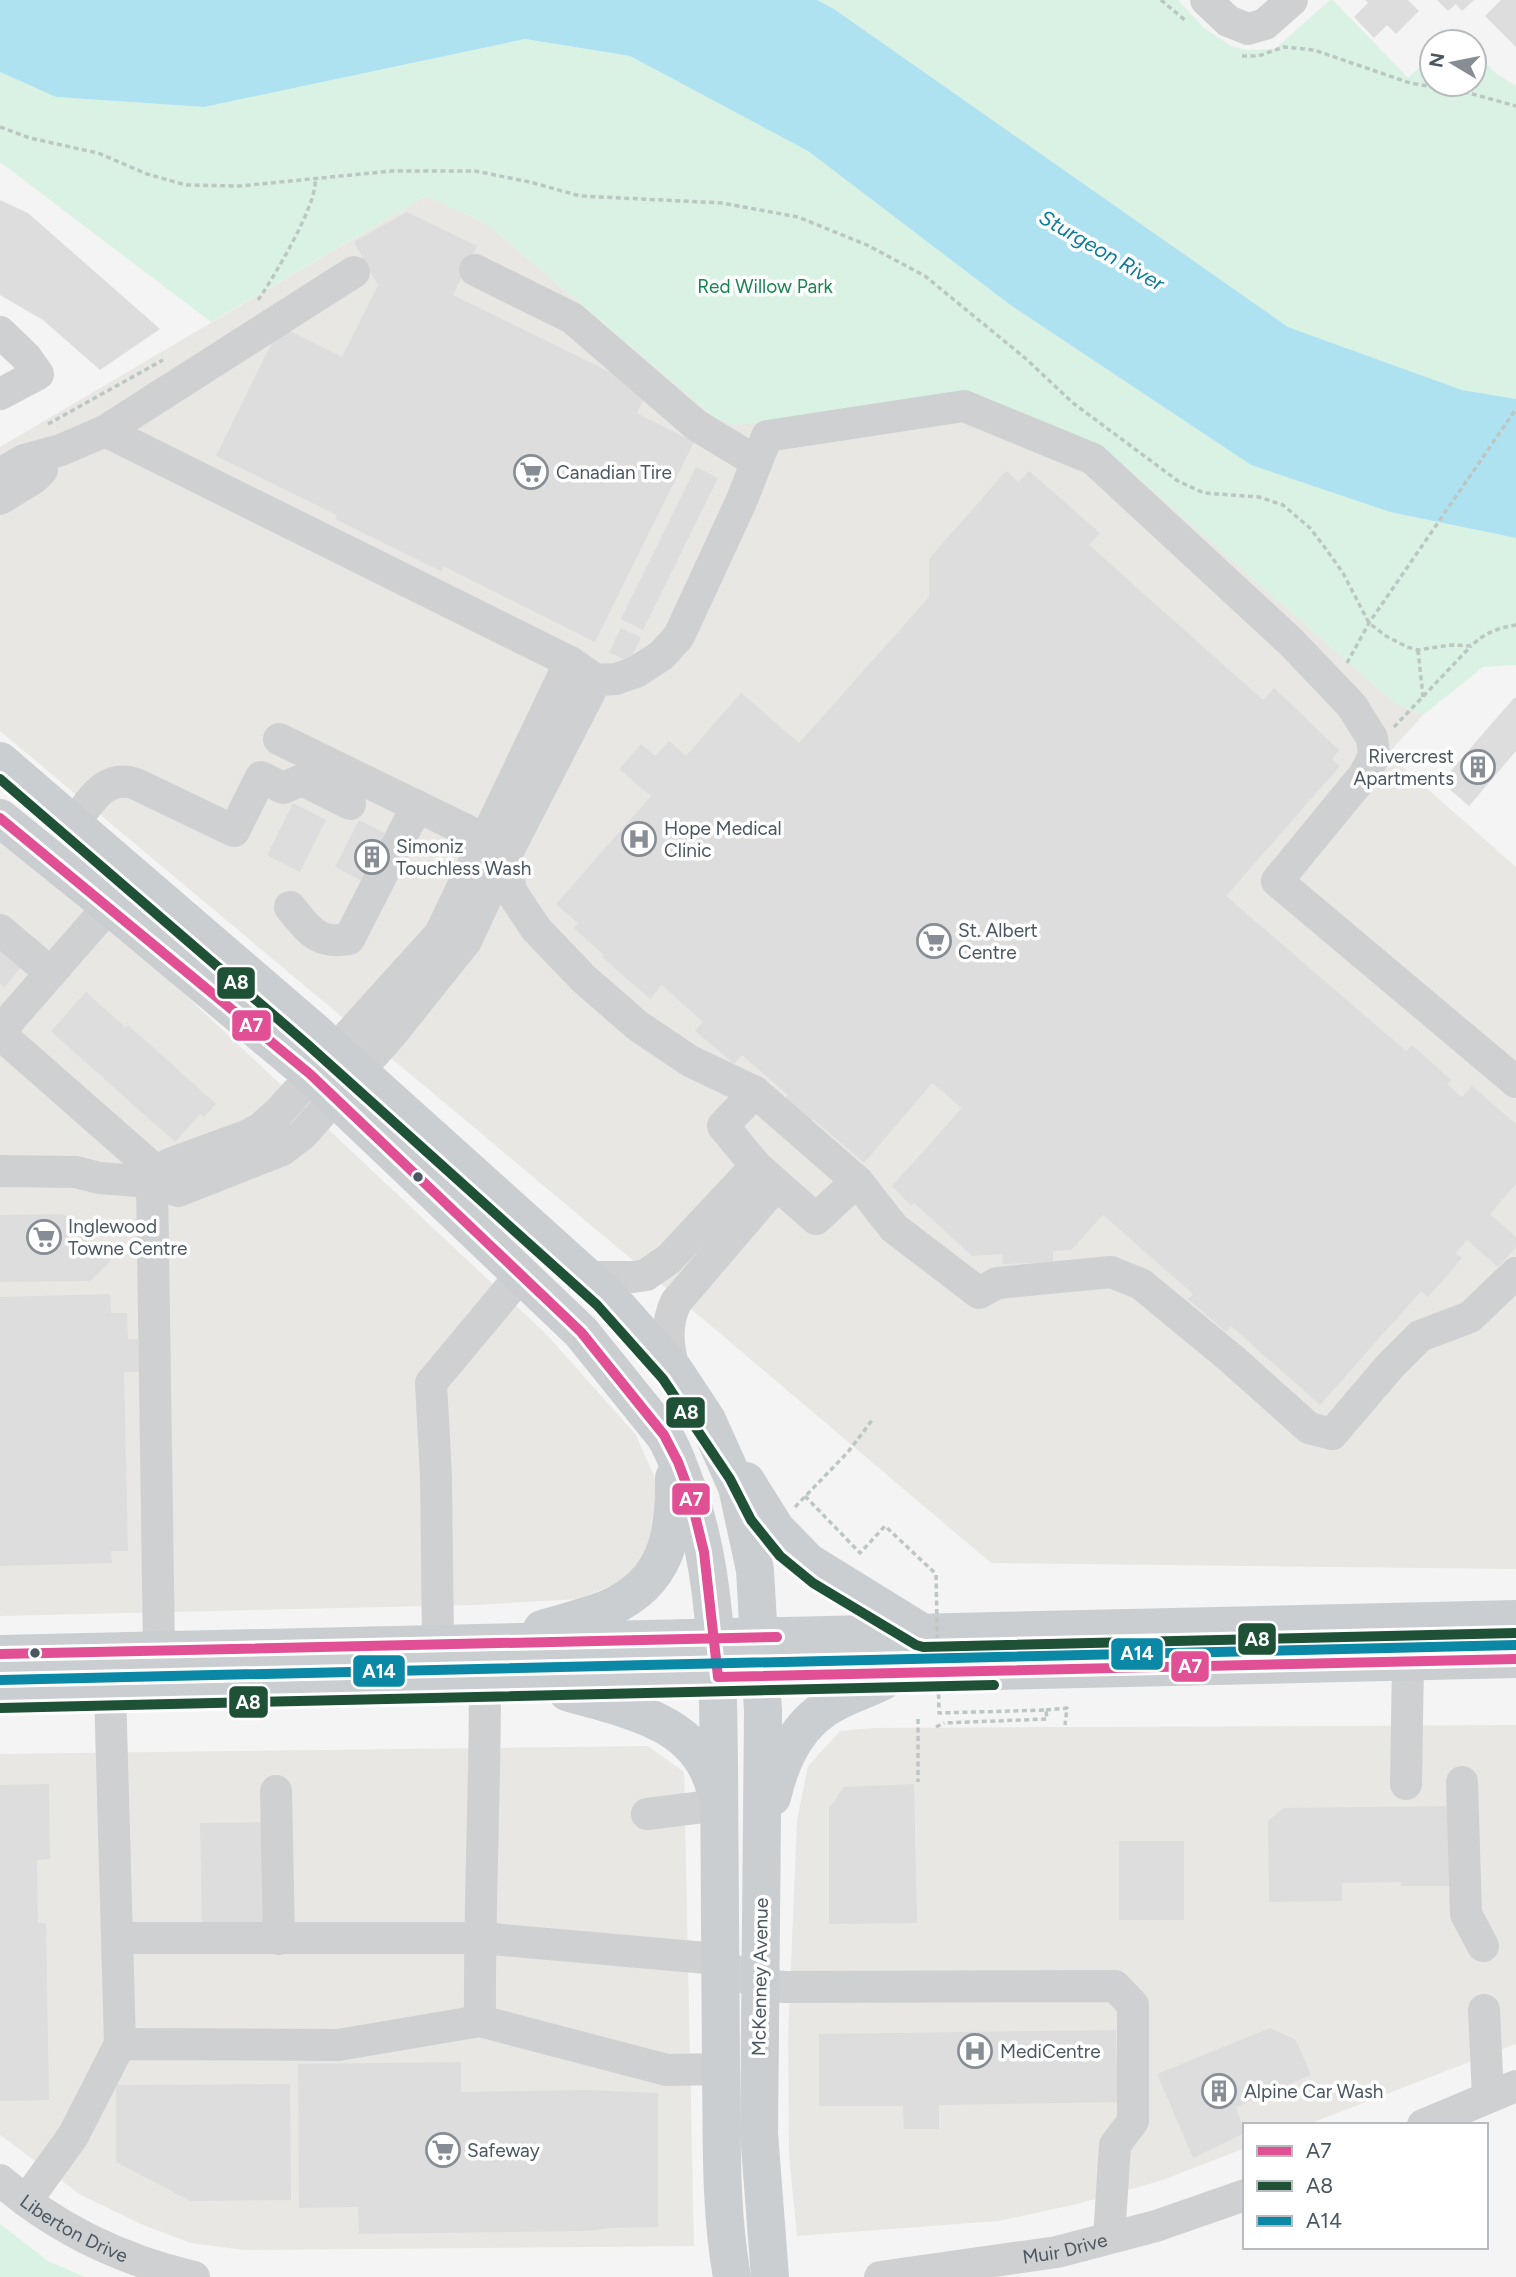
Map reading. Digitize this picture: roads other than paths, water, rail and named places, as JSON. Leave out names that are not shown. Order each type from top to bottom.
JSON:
[{"type":"main road","points":[[0,761],[74,823],[334,1073]]},
{"type":"main road","points":[[0,818],[109,906],[334,1073],[587,1277],[607,1295],[674,1370],[741,1472],[763,1512],[790,1546],[821,1572],[923,1633]]},
{"type":"main road","name":"McKenney Avenue","points":[[334,1073],[521,1275],[580,1332],[664,1435],[674,1451],[699,1524],[712,1602],[718,1677],[718,1959],[724,2199],[727,2249],[732,2277]]},
{"type":"main road","name":"McKenney Avenue","points":[[707,1420],[737,1487],[755,1570],[762,1677],[759,2133],[770,2277]]},
{"type":"main road","points":[[499,1643],[607,1608],[638,1589],[650,1576],[668,1544],[673,1527],[674,1451]]},
{"type":"main road","points":[[0,1654],[1516,1619]]},
{"type":"main road","points":[[0,1695],[1516,1659]]},
{"type":"main road","points":[[761,1845],[784,1757],[807,1722],[834,1703],[868,1690],[897,1673]]},
{"type":"main road","points":[[538,1683],[648,1717],[680,1733],[702,1755],[709,1767],[719,1805]]},
{"type":"street","points":[[1194,15],[1228,21],[1248,29],[1265,23],[1292,0]]},
{"type":"street","points":[[475,270],[572,317],[696,425],[757,462]]},
{"type":"street","points":[[7,474],[34,478],[53,438],[105,431],[355,272]]},
{"type":"street","points":[[0,332],[26,357],[38,374],[0,394]]},
{"type":"street","points":[[105,431],[570,662],[596,680],[616,679],[636,672],[662,655],[679,636],[741,502],[766,436],[964,406],[1093,459],[1291,642],[1352,706],[1372,738],[1374,756],[1364,775],[1277,881],[1516,1082]]},
{"type":"street","points":[[493,851],[570,662]]},
{"type":"street","points":[[152,1182],[169,1164],[261,1128],[334,1073],[440,934],[596,680]]},
{"type":"street","points":[[279,739],[470,832],[493,851],[512,893],[536,929],[584,979],[638,1026],[680,1054],[755,1092],[857,1181],[894,1228],[979,1293],[997,1283],[1111,1272],[1141,1284],[1233,1360],[1309,1428],[1332,1434],[1390,1366],[1420,1336],[1470,1317],[1516,1273]]},
{"type":"street","points":[[74,823],[108,784],[120,780],[136,783],[234,831],[261,777],[283,788],[302,780],[350,804]]},
{"type":"street","points":[[290,907],[311,933],[334,942],[349,939],[417,806]]},
{"type":"street","points":[[109,906],[0,1033],[148,1164],[152,1182],[159,1650]]},
{"type":"street","points":[[0,930],[51,973]]},
{"type":"street","points":[[755,1092],[723,1126],[766,1176],[816,1219],[857,1181]]},
{"type":"street","points":[[0,1171],[76,1172],[99,1178],[152,1182]]},
{"type":"street","points":[[587,1277],[633,1278],[646,1275],[670,1259],[766,1176]]},
{"type":"street","points":[[674,1370],[668,1347],[668,1333],[676,1302],[766,1176]]},
{"type":"street","points":[[438,1644],[436,1476],[431,1383],[521,1275]]},
{"type":"street","points":[[1406,1784],[1408,1661]]},
{"type":"street","points":[[480,2021],[485,1683]]},
{"type":"street","points":[[26,2201],[73,2136],[120,2044],[110,1691]]},
{"type":"street","points":[[1462,1782],[1466,1914],[1483,1946]]},
{"type":"street","points":[[276,1791],[289,1881],[279,1940]]},
{"type":"street","points":[[647,1815],[719,1805]]},
{"type":"street","points":[[118,1938],[480,1938],[718,1959],[739,1976],[760,1985],[785,1987],[1115,1986],[1133,2005],[1133,2121],[1115,2145],[1109,2238]]},
{"type":"street","points":[[1428,2123],[1502,2092],[1484,2010]]},
{"type":"street","points":[[120,2044],[338,2045],[480,2021],[667,2070],[721,2069]]},
{"type":"street","name":"Liberton Drive","points":[[0,2180],[70,2230],[113,2252],[163,2270],[194,2277]]},
{"type":"street","name":"Muir Drive","points":[[880,2277],[1057,2252],[1156,2226],[1243,2196]]},
{"type":"water","name":"Sturgeon River","points":[[0,0],[817,0],[834,9],[1288,327],[1462,390],[1516,399],[1516,538],[1390,512],[1251,465],[1009,304],[808,151],[630,56],[525,39],[204,107],[56,97],[0,72]]},
{"type":"place","name":"Canadian Tire","points":[[531,472]]},
{"type":"place","name":"Rivercrest Apartments","points":[[1478,767]]},
{"type":"place","name":"Hope Medical Clinic","points":[[639,839]]},
{"type":"place","name":"Simoniz Touchless Wash","points":[[372,857]]},
{"type":"place","name":"St. Albert Centre","points":[[934,941]]},
{"type":"place","name":"Inglewood Towne Centre","points":[[44,1237]]},
{"type":"place","name":"MediCentre","points":[[975,2051]]},
{"type":"place","name":"Alpine Car Wash","points":[[1219,2091]]},
{"type":"place","name":"Safeway","points":[[443,2150]]},
{"type":"park label","name":"Red Willow Park","points":[[765,286]]}]
